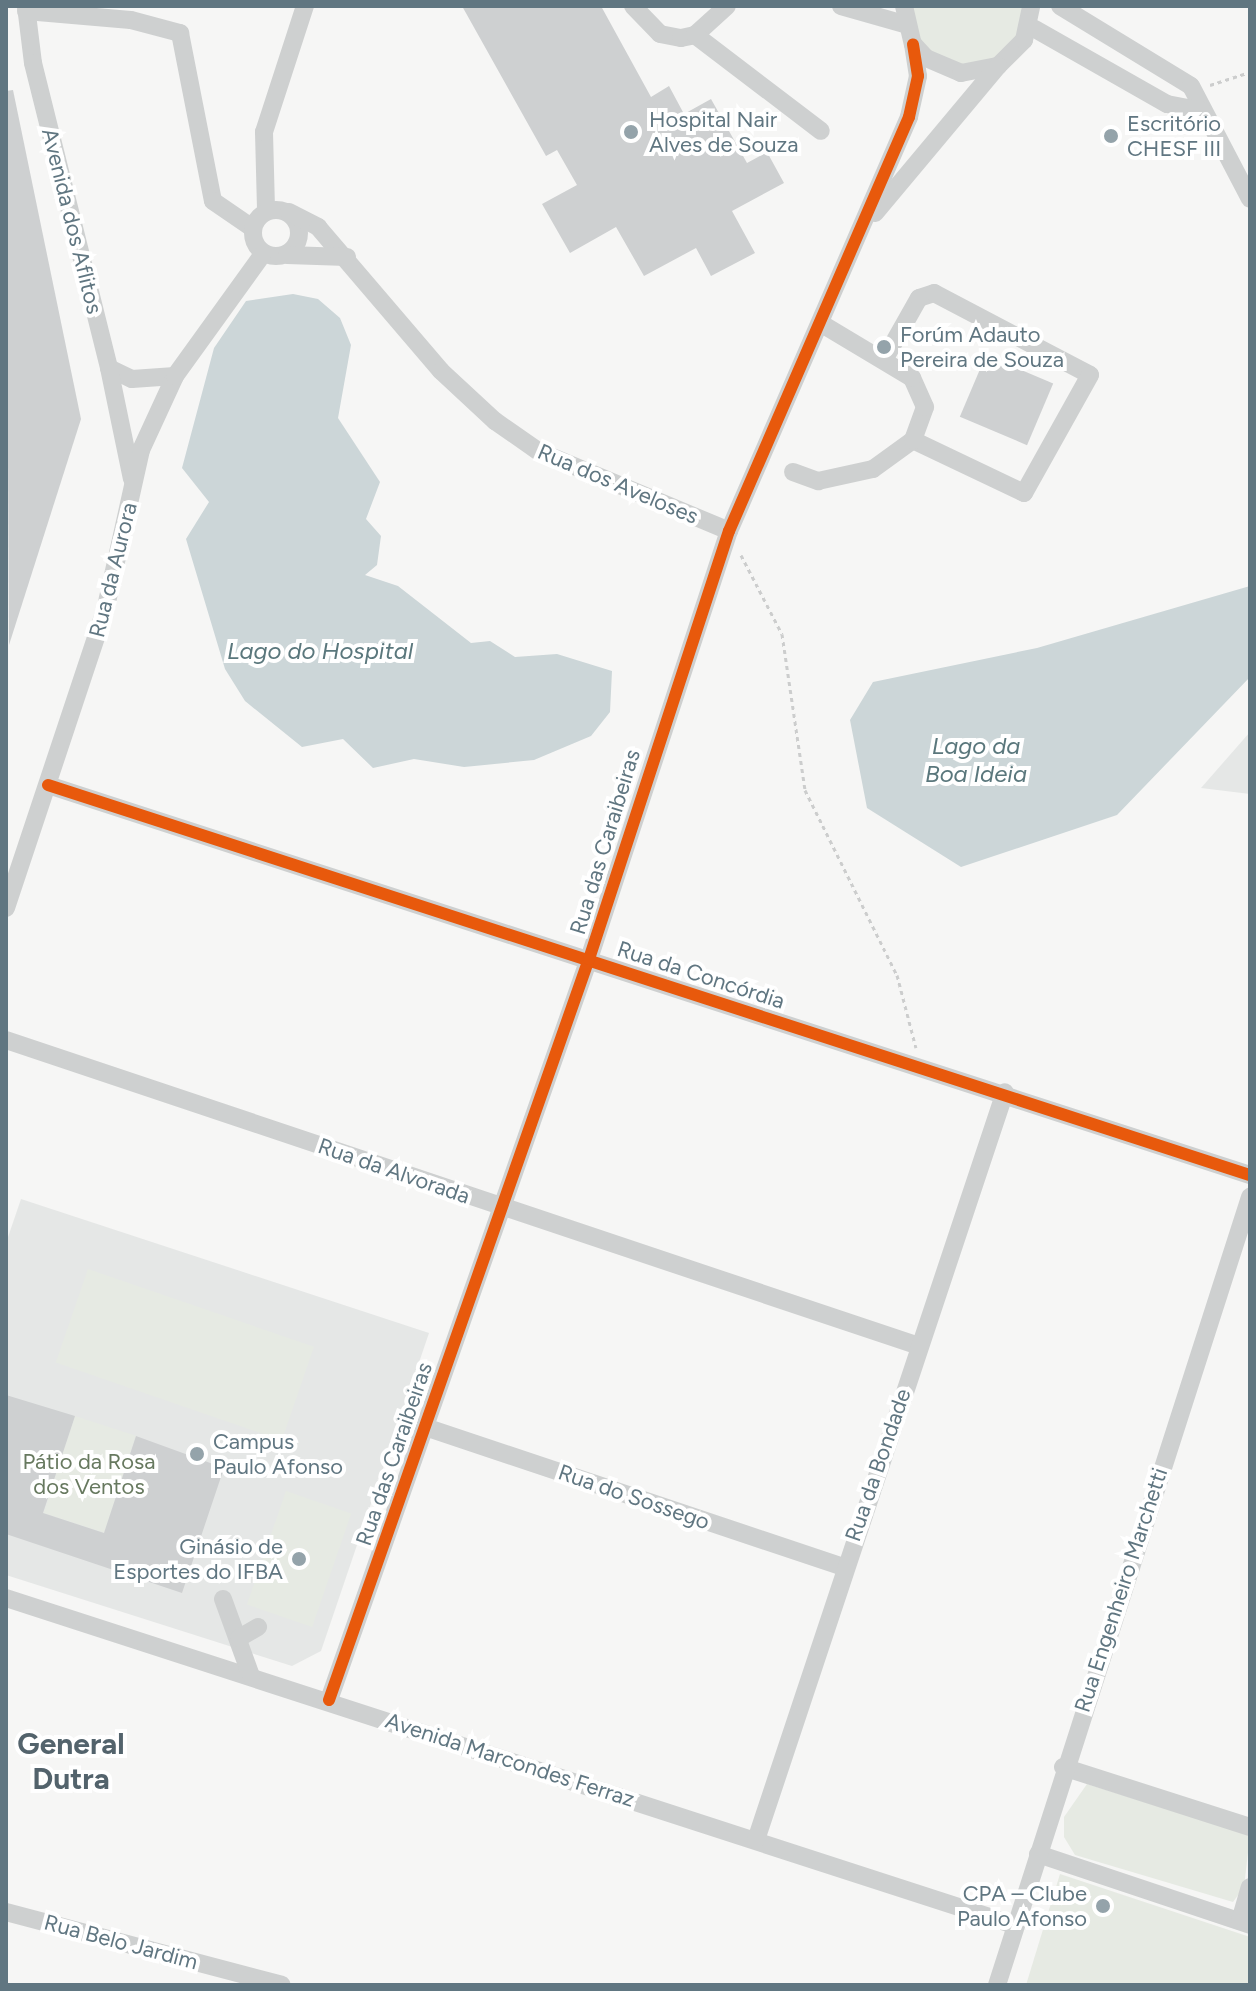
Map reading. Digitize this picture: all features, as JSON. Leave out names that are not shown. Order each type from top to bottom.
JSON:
[{"type":"street","points":[[251,227],[266,209],[264,132],[305,6]]},
{"type":"street","points":[[633,6],[660,34],[695,35],[821,131]]},
{"type":"street","points":[[695,35],[727,6]]},
{"type":"street","points":[[841,6],[903,12],[913,44],[951,71],[998,66]]},
{"type":"street","points":[[1030,34],[1031,6]]},
{"type":"street","points":[[860,231],[998,66],[1059,6],[1191,86],[1250,199]]},
{"type":"street","points":[[26,8],[131,20],[180,33],[213,201],[251,227],[263,254],[347,257]]},
{"type":"street","name":"Avenida dos Aflitos","points":[[26,8],[133,485]]},
{"type":"street","points":[[1030,34],[1167,104],[1202,111]]},
{"type":"street","name":"Rua das Caraibeiras","points":[[329,1700],[589,959],[729,531],[909,117],[918,76],[913,44]]},
{"type":"street","points":[[266,209],[289,212],[300,234],[287,255]]},
{"type":"street","name":"Rua dos Aveloses","points":[[289,212],[318,227],[347,257],[441,371],[495,421],[538,451],[729,531]]},
{"type":"street","name":"Rua da Aurora","points":[[6,908],[105,611],[133,485],[175,376],[263,254]]},
{"type":"street","points":[[884,360],[919,298],[934,293],[1090,375],[1024,493],[913,440]]},
{"type":"street","points":[[793,472],[841,479],[873,469],[913,440],[923,394],[884,360],[820,323]]},
{"type":"street","points":[[109,368],[132,379],[175,376]]},
{"type":"street","name":"Rua da Concórdia","points":[[48,785],[1005,1092],[1250,1175]]},
{"type":"street","name":"Rua da Alvorada","points":[[6,1040],[919,1346]]},
{"type":"street","name":"Rua da Bondade","points":[[756,1840],[844,1567],[1005,1092]]},
{"type":"street","name":"Rua Engenheiro Marchetti","points":[[997,1985],[1063,1767],[1250,1197]]},
{"type":"street","name":"Rua do Sossego","points":[[425,1427],[844,1567]]},
{"type":"street","name":"Avenida Marcondes Ferraz","points":[[6,1598],[329,1700],[1014,1925]]},
{"type":"street","points":[[223,1599],[251,1676]]},
{"type":"street","points":[[239,1638],[258,1627]]},
{"type":"street","points":[[1063,1767],[1250,1827]]},
{"type":"street","points":[[1038,1854],[1245,1923],[1250,1887]]},
{"type":"street","name":"Rua Belo Jardim","points":[[6,1912],[282,1985]]},
{"type":"path","points":[[1191,86],[1228,85],[1250,72]]},
{"type":"path","points":[[729,531],[782,634],[805,790],[897,975],[921,1067]]},
{"type":"shaded area","points":[[1250,732],[1250,794],[1201,788]]},
{"type":"shaded area","name":"Campus Paulo Afonso","points":[[21,1199],[429,1333],[321,1651],[292,1666],[6,1575],[6,1243]]},
{"type":"green space","points":[[905,6],[1028,6],[1025,28],[1003,59],[966,70],[916,44]]},
{"type":"green space","points":[[88,1269],[314,1347],[282,1440],[56,1363]]},
{"type":"green space","name":"Pátio da Rosa dos Ventos","points":[[75,1416],[136,1436],[104,1533],[43,1513]]},
{"type":"green space","name":"Ginásio de Esportes do IFBA","points":[[286,1491],[351,1513],[312,1627],[247,1604]]},
{"type":"green space","points":[[1087,1784],[1250,1835],[1244,1887],[1233,1902],[1075,1855],[1064,1837],[1064,1817]]},
{"type":"green space","name":"CPA – Clube Paulo Afonso","points":[[1060,1874],[1250,1937],[1250,1985],[1026,1985]]},
{"type":"water","name":"Lago do Hospital","points":[[293,294],[318,299],[340,318],[351,345],[338,418],[380,482],[366,519],[381,536],[377,565],[365,575],[398,586],[471,643],[490,641],[515,657],[557,654],[612,671],[610,712],[591,736],[534,760],[464,767],[414,759],[373,768],[343,739],[302,747],[245,701],[225,669],[186,539],[209,502],[182,468],[214,348],[246,301]]},
{"type":"water","name":"Lago da Boa Ideia","points":[[1250,586],[1250,677],[1117,815],[961,867],[867,808],[850,720],[873,682],[1037,648]]},
{"type":"building","name":"Hospital Nair Alves de Souza","points":[[462,6],[601,6],[651,97],[669,86],[684,114],[711,99],[747,163],[767,152],[784,183],[732,211],[755,253],[711,276],[696,248],[644,276],[616,227],[570,253],[542,204],[577,185],[557,150],[546,156]]},
{"type":"building","points":[[13,90],[81,419],[9,645],[6,91]]},
{"type":"building","points":[[986,355],[1053,384],[1027,445],[960,417]]},
{"type":"building","points":[[6,1395],[75,1416],[43,1513],[104,1533],[136,1436],[224,1468],[182,1593],[6,1534]]},
{"type":"cycle path","points":[[329,1700],[589,959],[729,531],[909,117],[918,76],[913,44]]},
{"type":"cycle path","points":[[48,785],[1250,1175]]},
{"type":"place","name":"Hospital Nair Alves de Souza","points":[[631,132]]},
{"type":"place","name":"Escritório CHESF III","points":[[1111,136]]},
{"type":"place","name":"Forúm Adauto Pereira de Souza","points":[[884,347]]},
{"type":"place","name":"Campus Paulo Afonso","points":[[197,1454]]},
{"type":"place","name":"Ginásio de Esportes do IFBA","points":[[299,1559]]},
{"type":"place","name":"CPA – Clube Paulo Afonso","points":[[1103,1906]]},
{"type":"district","name":"General Dutra","points":[[71,1761]]}]
